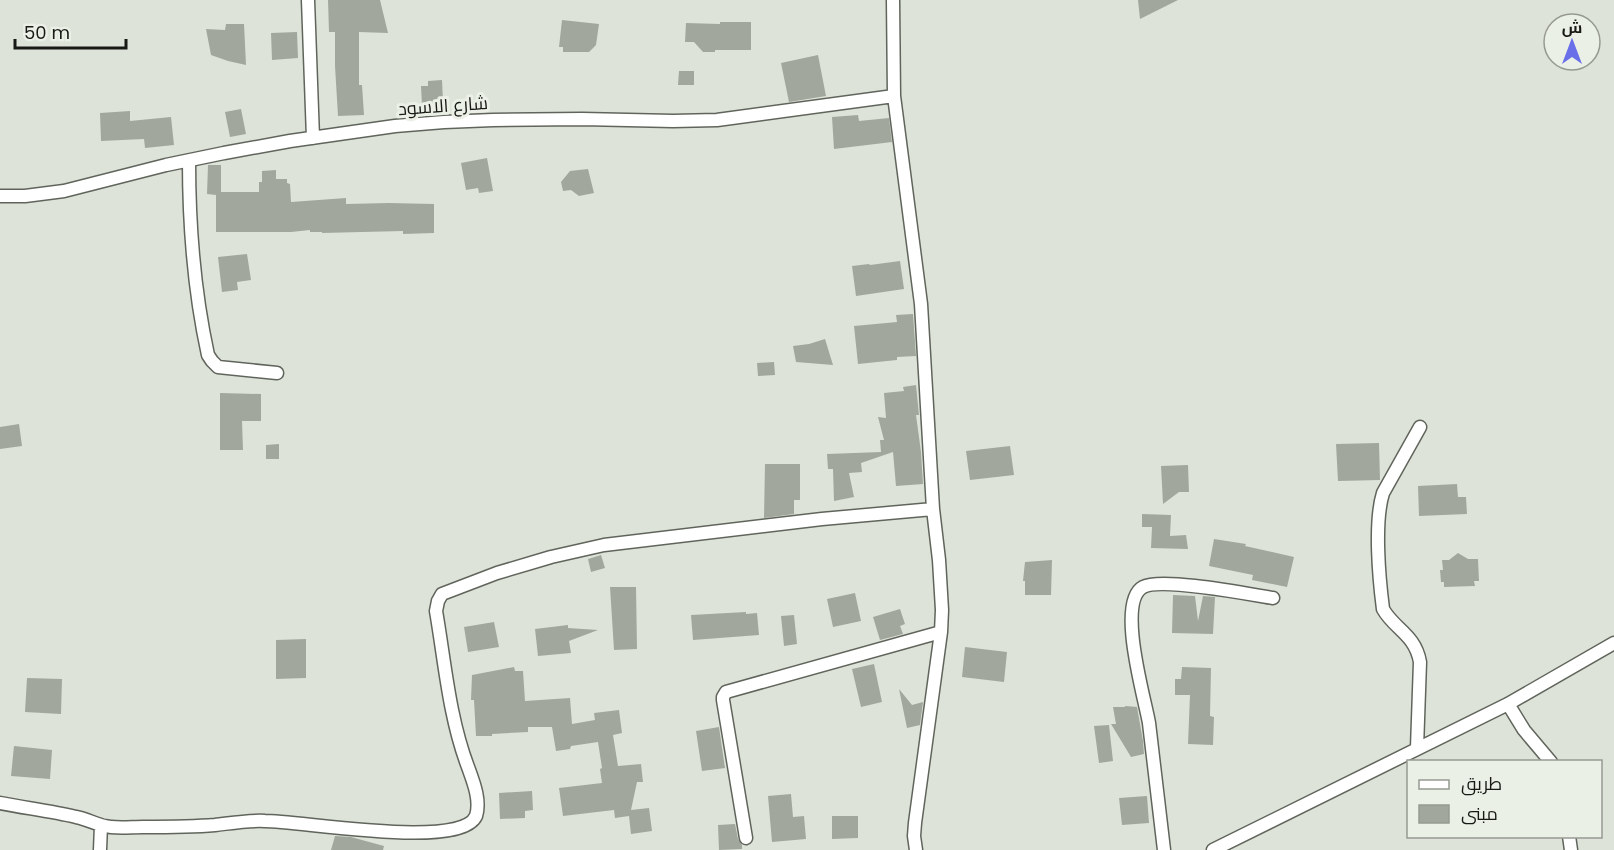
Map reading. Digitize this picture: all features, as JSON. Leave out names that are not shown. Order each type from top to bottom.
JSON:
[{"type":"street","points":[[308,0],[313,138]]},
{"type":"street","points":[[893,0],[894,96],[921,304],[933,509],[942,610],[915,823],[916,850]]},
{"type":"street","name":"شارع الاسود","points":[[0,196],[25,196],[63,191],[189,161],[290,141],[396,126],[444,122],[582,119],[673,122],[717,120],[894,96]]},
{"type":"street","points":[[189,161],[189,210],[197,298],[208,355],[218,367],[277,373]]},
{"type":"street","points":[[1417,748],[1419,656],[1411,640],[1383,609],[1379,548],[1380,505],[1383,493],[1420,427]]},
{"type":"street","points":[[0,803],[79,817],[110,827],[188,827],[266,821],[383,836],[445,835],[466,828],[476,816],[476,794],[451,707],[436,611],[442,594],[497,573],[551,557],[604,545],[822,519],[933,509]]},
{"type":"street","points":[[1164,850],[1148,720],[1133,648],[1132,619],[1136,594],[1147,585],[1174,584],[1273,598]]},
{"type":"street","points":[[746,838],[723,700],[726,692],[941,632]]},
{"type":"street","points":[[1213,850],[1508,704],[1614,643]]},
{"type":"street","points":[[1508,704],[1524,730],[1550,760]]},
{"type":"street","points":[[100,825],[100,850]]},
{"type":"building","points":[[328,0],[380,0],[388,33],[359,32],[359,85],[362,85],[364,115],[338,116],[335,32],[329,32]]},
{"type":"building","points":[[1138,0],[1178,0],[1140,19]]},
{"type":"building","points":[[562,20],[599,24],[596,45],[589,52],[563,52],[563,47],[559,47]]},
{"type":"building","points":[[720,22],[751,22],[751,50],[703,52],[694,42],[685,42],[686,23],[720,24]]},
{"type":"building","points":[[226,24],[244,24],[246,65],[211,55],[206,29],[225,30]]},
{"type":"building","points":[[297,32],[298,58],[272,60],[271,33]]},
{"type":"building","points":[[818,55],[826,96],[789,102],[781,63]]},
{"type":"building","points":[[679,71],[694,71],[694,85],[678,85]]},
{"type":"building","points":[[442,80],[443,102],[433,102],[434,105],[422,106],[421,86],[428,86],[428,81]]},
{"type":"building","points":[[241,109],[246,134],[230,137],[225,112]]},
{"type":"building","points":[[130,111],[130,121],[171,117],[174,145],[145,148],[144,139],[101,141],[100,113]]},
{"type":"building","points":[[858,115],[859,121],[889,118],[892,142],[834,149],[832,117]]},
{"type":"building","points":[[487,158],[493,191],[479,193],[478,188],[466,190],[461,163]]},
{"type":"building","points":[[208,165],[221,165],[221,192],[259,192],[262,171],[276,170],[276,179],[287,179],[287,183],[290,184],[291,202],[346,198],[346,204],[434,204],[434,233],[403,234],[403,231],[322,233],[310,232],[310,230],[216,232],[216,195],[207,194]]},
{"type":"building","points":[[588,169],[594,193],[579,196],[571,190],[563,191],[561,182],[570,171]]},
{"type":"building","points":[[247,254],[251,280],[237,282],[238,290],[222,292],[218,257]]},
{"type":"building","points":[[900,261],[904,289],[856,296],[852,266]]},
{"type":"building","points":[[913,314],[916,356],[858,364],[854,326],[897,322],[896,315]]},
{"type":"building","points":[[825,339],[833,365],[796,362],[793,346]]},
{"type":"building","points":[[774,362],[775,375],[758,376],[757,363]]},
{"type":"building","points":[[916,385],[919,415],[916,415],[923,484],[896,486],[893,452],[861,463],[862,472],[849,473],[854,497],[834,501],[833,469],[828,469],[827,454],[881,452],[880,440],[884,440],[878,417],[886,418],[884,393],[904,391],[903,387]]},
{"type":"building","points":[[220,393],[261,394],[261,421],[242,421],[243,450],[220,450]]},
{"type":"building","points":[[19,424],[22,446],[0,449],[0,427]]},
{"type":"building","points":[[1379,443],[1380,480],[1338,481],[1336,444]]},
{"type":"building","points":[[279,444],[279,459],[266,459],[266,445]]},
{"type":"building","points":[[1010,446],[1014,475],[970,480],[966,451]]},
{"type":"building","points":[[765,464],[800,464],[800,500],[794,500],[794,514],[764,518]]},
{"type":"building","points":[[1188,465],[1189,492],[1179,492],[1163,504],[1161,466]]},
{"type":"building","points":[[1457,484],[1458,497],[1466,497],[1467,514],[1419,516],[1418,486]]},
{"type":"building","points":[[1142,514],[1171,515],[1170,536],[1186,535],[1188,549],[1151,548],[1152,527],[1142,527]]},
{"type":"building","points":[[1214,539],[1246,544],[1245,546],[1294,557],[1287,587],[1252,580],[1253,575],[1209,566]]},
{"type":"building","points":[[1458,553],[1468,559],[1478,559],[1479,581],[1474,581],[1475,586],[1444,587],[1444,582],[1441,582],[1442,560],[1449,560]]},
{"type":"building","points":[[601,555],[605,568],[591,572],[588,559]]},
{"type":"building","points":[[1052,560],[1051,595],[1025,595],[1025,581],[1023,581],[1025,562]]},
{"type":"building","points":[[610,587],[636,587],[637,649],[614,650]]},
{"type":"building","points":[[855,593],[861,621],[833,627],[827,599]]},
{"type":"building","points":[[1173,595],[1195,596],[1198,621],[1203,596],[1215,597],[1213,634],[1172,633]]},
{"type":"building","points":[[900,609],[905,624],[900,626],[903,634],[880,640],[873,617]]},
{"type":"building","points":[[746,612],[746,614],[757,613],[759,635],[693,640],[691,615]]},
{"type":"building","points":[[794,615],[797,644],[784,646],[781,616]]},
{"type":"building","points":[[494,622],[499,647],[468,652],[464,627]]},
{"type":"building","points":[[568,625],[568,628],[598,630],[569,641],[571,653],[538,656],[535,629]]},
{"type":"building","points":[[306,639],[306,678],[276,679],[276,640]]},
{"type":"building","points":[[965,647],[1007,652],[1004,682],[962,677]]},
{"type":"building","points":[[874,664],[882,702],[861,707],[852,669]]},
{"type":"building","points":[[514,667],[515,671],[523,671],[525,701],[570,698],[572,724],[595,720],[594,713],[619,710],[622,733],[613,735],[618,766],[641,764],[643,782],[637,782],[631,810],[649,808],[652,831],[631,834],[629,816],[615,818],[614,810],[563,816],[559,788],[602,783],[598,742],[556,751],[552,727],[528,727],[528,732],[476,736],[474,700],[471,700],[472,675]]},
{"type":"building","points":[[1182,667],[1211,668],[1210,716],[1214,717],[1213,745],[1188,744],[1190,695],[1175,695],[1175,679],[1181,679]]},
{"type":"building","points":[[27,678],[62,679],[61,714],[25,712]]},
{"type":"building","points":[[899,689],[912,705],[923,702],[920,725],[907,728]]},
{"type":"building","points":[[1113,707],[1137,707],[1144,754],[1131,757],[1111,724],[1116,724]]},
{"type":"building","points":[[1109,725],[1113,761],[1099,763],[1094,726]]},
{"type":"building","points":[[719,727],[725,768],[702,771],[696,731]]},
{"type":"building","points":[[14,746],[52,750],[50,779],[11,776]]},
{"type":"building","points":[[532,791],[533,810],[525,811],[525,818],[500,819],[499,793]]},
{"type":"building","points":[[791,794],[793,817],[804,816],[806,839],[772,842],[768,796]]},
{"type":"building","points":[[1147,796],[1149,823],[1122,825],[1119,798]]},
{"type":"building","points":[[832,816],[858,816],[858,838],[832,839]]},
{"type":"building","points":[[735,824],[742,849],[719,850],[718,825]]},
{"type":"building","points":[[335,836],[351,837],[384,846],[383,850],[331,850]]}]
